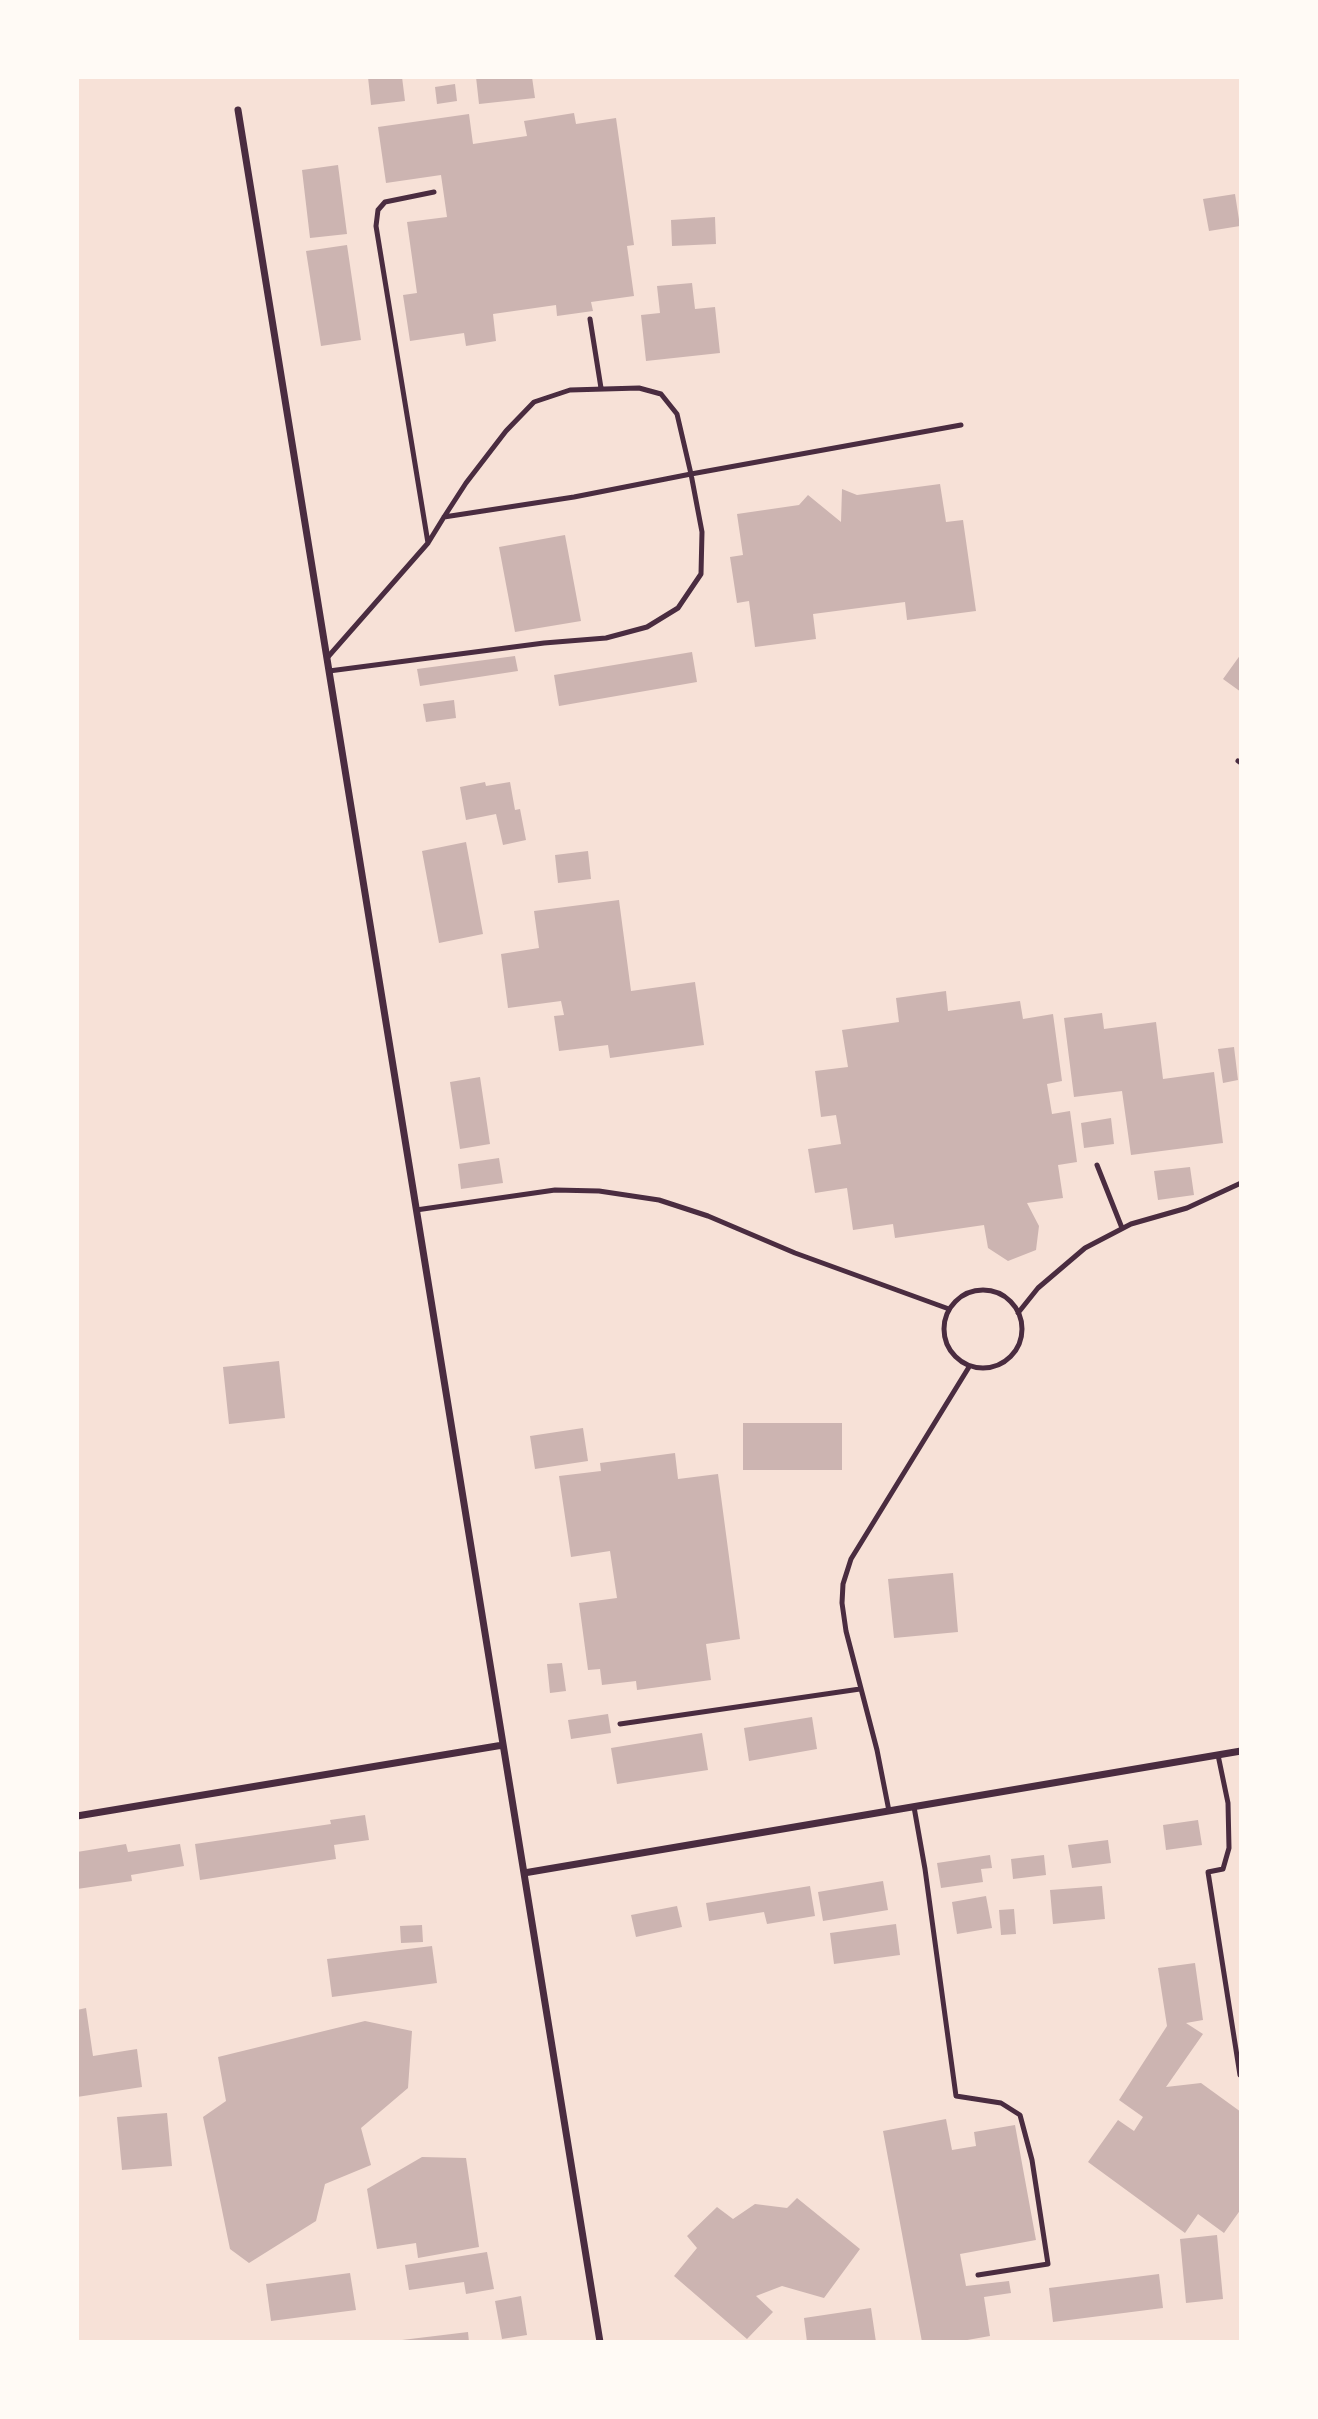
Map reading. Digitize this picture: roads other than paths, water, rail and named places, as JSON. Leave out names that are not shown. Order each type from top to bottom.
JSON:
[{"type":"street","points":[[238,110],[600,2342]]},
{"type":"street","points":[[77,1816],[503,1745]]},
{"type":"street","points":[[524,1873],[1241,1751]]},
{"type":"lane","points":[[428,543],[376,226],[378,210],[385,202],[434,192]]},
{"type":"lane","points":[[590,319],[601,388]]},
{"type":"lane","points":[[327,658],[428,543],[466,483],[506,431],[534,402],[570,390],[639,388],[661,394],[677,414],[702,532],[701,575],[678,608],[647,626],[606,638],[544,643],[329,671]]},
{"type":"lane","points":[[444,517],[575,497],[961,425]]},
{"type":"lane","points":[[1097,1166],[1122,1228]]},
{"type":"lane","points":[[1018,1312],[1038,1287],[1085,1248],[1131,1224],[1187,1208],[1241,1183]]},
{"type":"lane","points":[[416,1210],[555,1190],[599,1191],[659,1200],[708,1216],[795,1253],[949,1309]]},
{"type":"lane","points":[[988,1290],[1000,1294],[1011,1302],[1022,1325],[1016,1351],[995,1367],[969,1367],[958,1360],[944,1339],[943,1326],[949,1309],[963,1295],[975,1291],[988,1290]]},
{"type":"lane","points":[[889,1811],[877,1750],[846,1631],[842,1603],[843,1584],[851,1559],[969,1367]]},
{"type":"lane","points":[[620,1724],[860,1689]]},
{"type":"lane","points":[[1218,1755],[1227,1803],[1229,1848],[1223,1869],[1208,1872],[1240,2075]]},
{"type":"lane","points":[[914,1807],[956,2096],[1001,2103],[1020,2115],[1032,2160],[1048,2264],[978,2275]]}]
